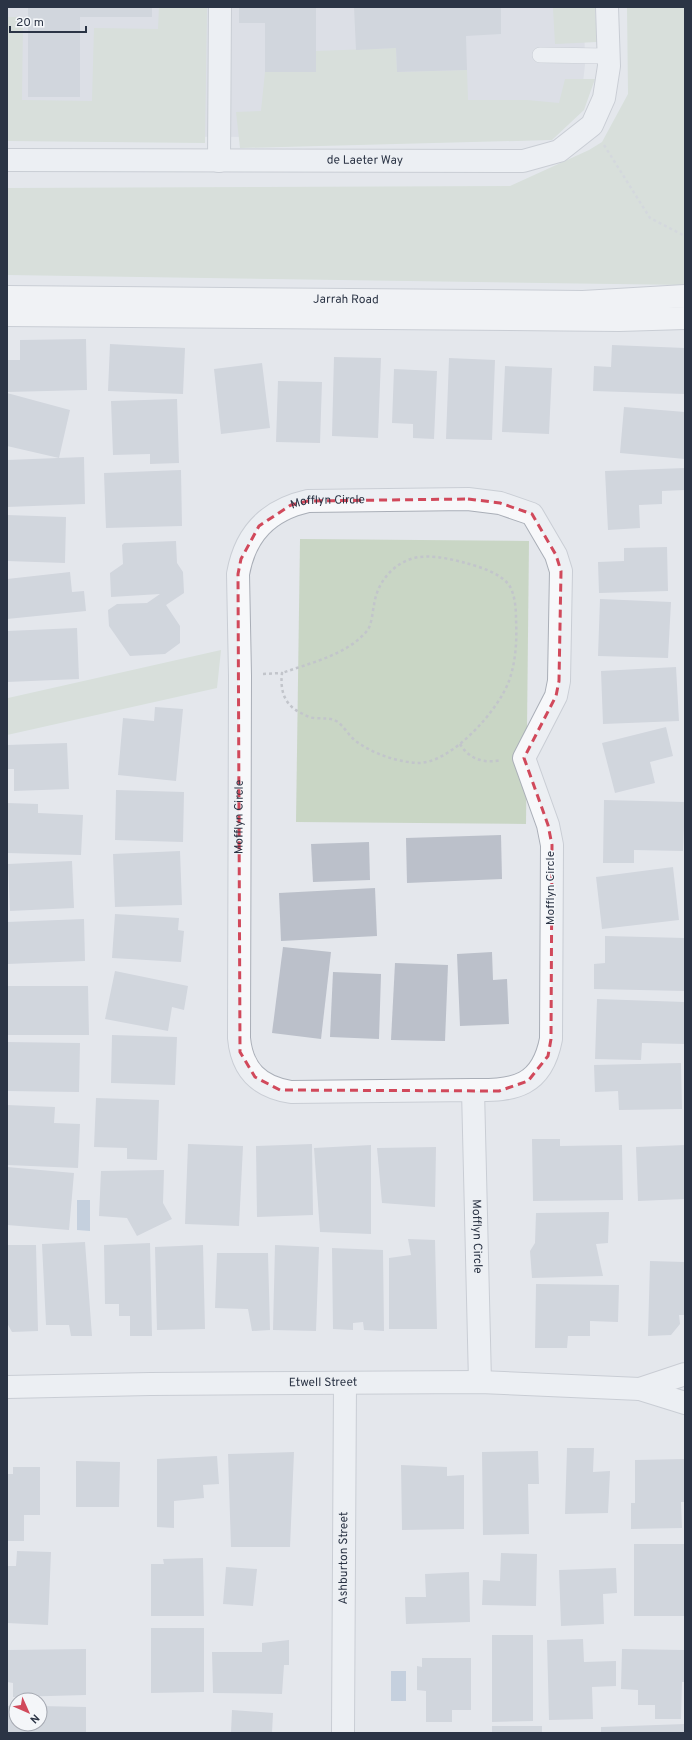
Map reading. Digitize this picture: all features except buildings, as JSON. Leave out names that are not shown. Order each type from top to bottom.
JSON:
[{"type":"street","points":[[219,161],[220,7]]},
{"type":"street","name":"de Laeter Way","points":[[7,160],[523,161],[559,151],[592,125],[604,98],[608,56],[607,7]]},
{"type":"street","name":"Jarrah Road","points":[[7,297],[583,302],[685,296]]},
{"type":"street","name":"Jarrah Road","points":[[7,315],[619,320],[685,318]]},
{"type":"street","name":"Mofflyn Circle","points":[[468,499],[500,503],[532,514],[556,555],[561,571],[559,681],[556,696],[524,758],[548,825],[552,845],[551,1039],[548,1056],[538,1072],[528,1081],[514,1088],[499,1091],[291,1092],[280,1090],[268,1085],[255,1077],[246,1066],[240,1052],[238,1038],[240,676],[238,574],[241,559],[248,543],[259,526],[275,514],[291,505],[308,501],[468,499]]},
{"type":"street","name":"Mofflyn Circle","points":[[473,1090],[480,1382]]},
{"type":"street","name":"Etwell Street","points":[[640,1389],[685,1374]]},
{"type":"street","name":"Etwell Street","points":[[7,1387],[150,1384],[480,1382],[640,1389],[685,1403]]},
{"type":"street","name":"Ashburton Street","points":[[343,1733],[345,1383]]},
{"type":"lane","points":[[540,55],[608,56]]},
{"type":"path","points":[[592,125],[650,218],[685,236]]},
{"type":"path","points":[[240,676],[282,673],[342,651],[368,631],[380,586],[389,571],[413,558],[435,557],[483,568],[502,579],[509,586],[516,606],[517,641],[514,661],[508,683],[495,706],[482,724],[460,744],[428,762],[417,763],[382,756],[356,741],[339,723],[332,719],[312,718],[295,710],[285,698],[281,686],[282,673]]},
{"type":"path","points":[[460,744],[471,757],[481,761],[495,762],[524,758]]},
{"type":"highlighted area","points":[[468,499],[500,503],[532,514],[556,555],[561,571],[559,681],[556,696],[524,758],[548,825],[552,845],[551,1039],[548,1056],[528,1081],[499,1091],[280,1090],[255,1077],[240,1052],[238,574],[241,559],[259,526],[291,505],[308,501]]},
{"type":"shaded area","points":[[7,7],[584,7],[585,65],[582,91],[520,138],[7,136]]},
{"type":"green space","points":[[159,7],[207,7],[205,143],[7,141],[7,17],[23,17],[22,100],[92,101],[94,28],[158,29]]},
{"type":"green space","points":[[595,7],[597,42],[555,44],[553,8]]},
{"type":"green space","points":[[627,7],[685,7],[685,285],[7,275],[7,188],[510,186],[589,150],[602,142],[628,94]]},
{"type":"green space","points":[[396,48],[397,72],[467,70],[468,100],[527,100],[559,103],[565,79],[595,79],[584,110],[552,140],[240,148],[236,112],[261,111],[265,72],[316,72],[316,51]]},
{"type":"green space","points":[[300,539],[529,541],[526,824],[296,822]]},
{"type":"green space","points":[[221,650],[217,688],[7,735],[8,698]]},
{"type":"water","points":[[77,1200],[90,1200],[90,1231],[77,1230]]},
{"type":"water","points":[[391,1671],[406,1671],[406,1701],[391,1701]]}]
